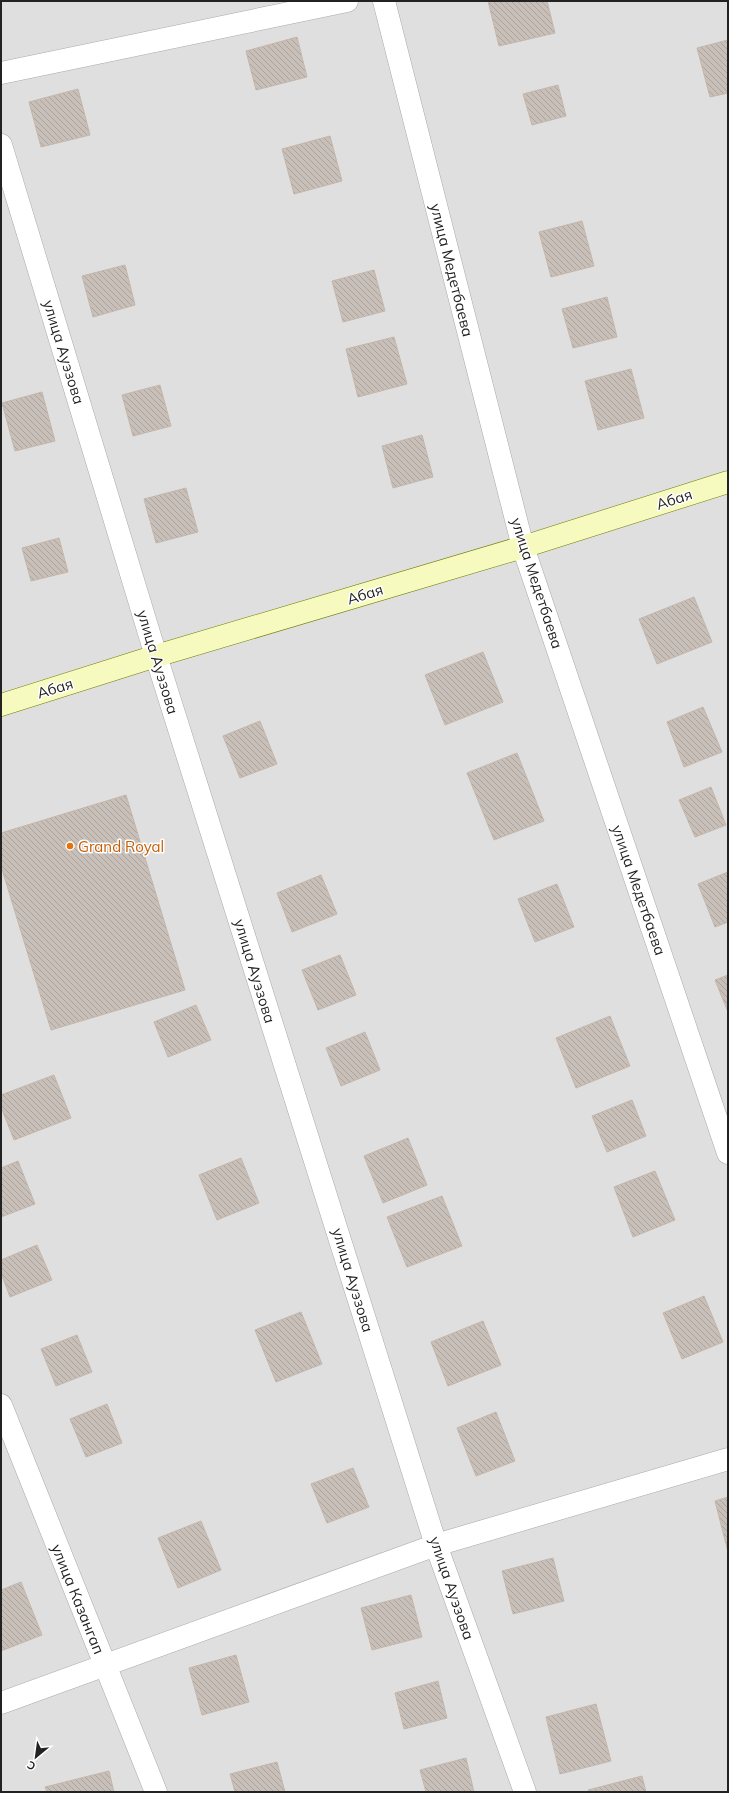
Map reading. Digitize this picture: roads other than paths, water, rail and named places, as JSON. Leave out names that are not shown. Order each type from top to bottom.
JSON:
[{"type":"street","points":[[1,73],[347,1]]},
{"type":"street","name":"улица Медетбаева","points":[[384,1],[523,547],[728,1153]]},
{"type":"street","name":"улица Ауэзова","points":[[1,145],[156,656],[436,1544],[525,1792]]},
{"type":"street","name":"Абая","points":[[1,704],[156,656],[523,547],[728,482]]},
{"type":"street","name":"улица Казангап","points":[[1,1405],[156,1792]]},
{"type":"street","points":[[1,1703],[436,1544],[728,1459]]},
{"type":"place","name":"Grand Royal","points":[[70,846]]}]
